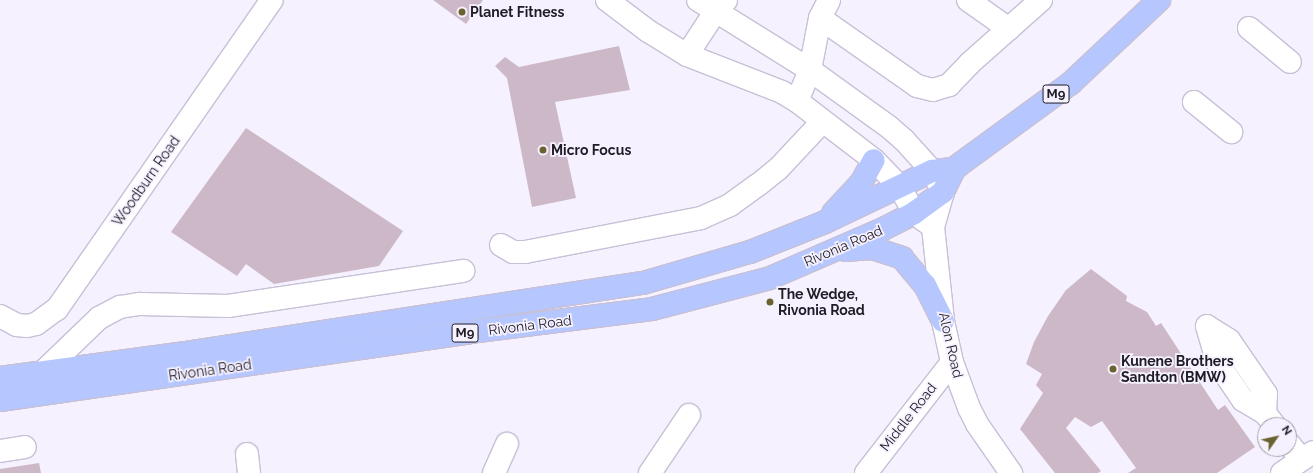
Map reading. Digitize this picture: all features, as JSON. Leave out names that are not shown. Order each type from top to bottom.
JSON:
[{"type":"main road","name":"Rivonia Road","points":[[0,400],[470,332],[652,309],[770,278],[883,229],[914,213],[943,192],[954,169],[1071,83],[1159,0]]},
{"type":"main road","points":[[825,222],[861,183],[874,160]]},
{"type":"main road","name":"Rivonia Road","points":[[0,378],[643,283],[750,252],[825,222],[932,171],[954,169]]},
{"type":"main road","points":[[827,252],[872,248],[902,258],[925,285],[943,321]]},
{"type":"street","points":[[607,0],[648,31],[687,55],[782,92],[798,101],[822,122],[874,160],[900,187],[914,213],[933,227]]},
{"type":"street","points":[[968,0],[1009,29]]},
{"type":"street","points":[[798,101],[810,70],[824,9],[917,86],[933,90],[949,85],[1041,0]]},
{"type":"street","name":"Woodburn Road","points":[[0,316],[17,325],[27,326],[36,324],[57,309],[265,2]]},
{"type":"street","points":[[687,55],[713,4],[810,70],[904,140],[932,171],[943,192]]},
{"type":"street","points":[[1249,28],[1290,62]]},
{"type":"street","points":[[1194,102],[1231,132]]},
{"type":"street","points":[[501,245],[513,252],[525,252],[701,218],[730,205],[758,185],[778,169],[822,122]]},
{"type":"street","name":"Alon Road","points":[[943,192],[933,227],[943,321],[952,362],[969,408],[977,424],[1011,473]]},
{"type":"street","points":[[42,372],[99,318],[120,308],[140,304],[228,306],[462,271]]},
{"type":"street","points":[[1212,335],[1217,362],[1243,400],[1267,417]]},
{"type":"street","name":"Middle Road","points":[[866,473],[952,362]]},
{"type":"street","points":[[650,473],[689,415]]},
{"type":"street","points":[[494,473],[507,444]]},
{"type":"street","points":[[0,451],[25,447]]},
{"type":"street","points":[[1282,473],[1301,451]]},
{"type":"building","name":"Planet Fitness","points":[[433,0],[483,0],[466,24]]},
{"type":"building","name":"Micro Focus","points":[[619,46],[630,90],[555,102],[576,198],[532,207],[507,78],[495,66],[505,57],[519,67]]},
{"type":"building","points":[[246,128],[403,231],[379,266],[274,284],[246,264],[237,276],[171,232]]},
{"type":"building","name":"Kunene Brothers Sandton (BMW)","points":[[1091,269],[1127,296],[1126,301],[1147,312],[1156,326],[1161,323],[1218,410],[1225,405],[1255,447],[1217,473],[1128,473],[1136,468],[1102,421],[1091,427],[1075,417],[1066,428],[1101,471],[1098,473],[1055,473],[1020,429],[1043,393],[1036,385],[1042,374],[1026,364],[1034,342],[1048,316],[1066,290]]},
{"type":"building","points":[[39,463],[41,473],[0,473],[0,469]]},
{"type":"place","name":"Planet Fitness","points":[[462,12]]},
{"type":"place","name":"Micro Focus","points":[[543,150]]},
{"type":"place","name":"The Wedge, Rivonia Road","points":[[770,302]]},
{"type":"place","name":"Kunene Brothers Sandton (BMW)","points":[[1113,369]]}]
